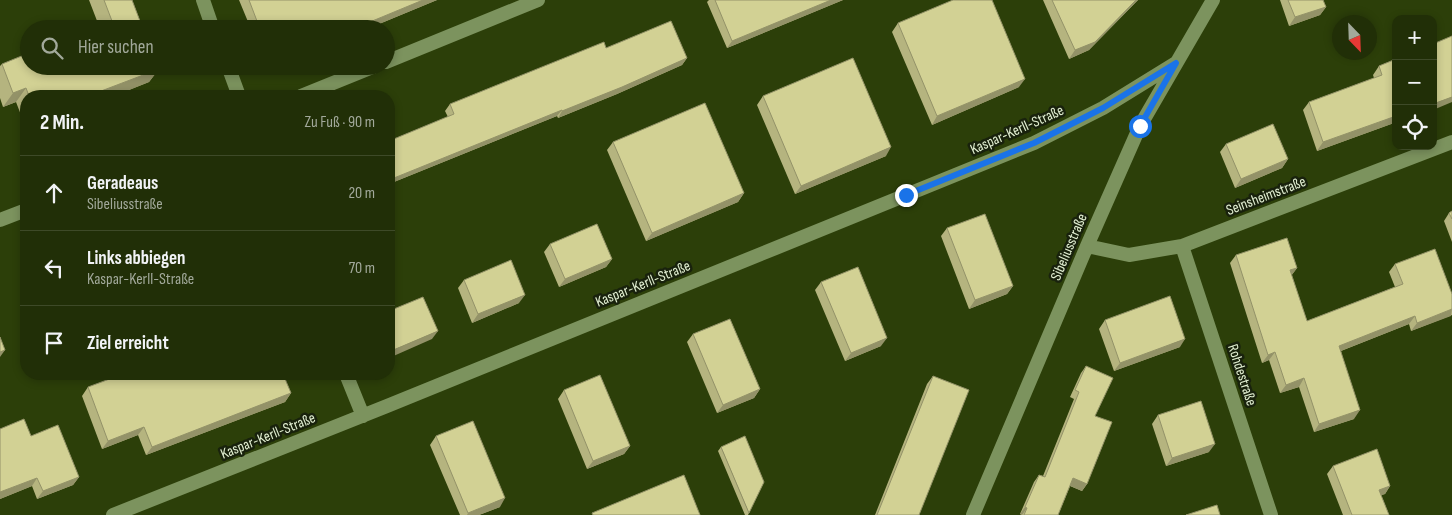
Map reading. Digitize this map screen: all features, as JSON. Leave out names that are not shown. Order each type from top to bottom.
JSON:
[{"type":"street","points":[[203,0],[210,20]]},
{"type":"street","points":[[395,58],[538,0]]},
{"type":"street","name":"Sibeliusstraße","points":[[974,515],[1087,246],[1140,126],[1213,0]]},
{"type":"street","name":"Kaspar-Kerll-Straße","points":[[113,515],[363,416],[1034,143],[1103,108],[1176,63]]},
{"type":"street","points":[[231,75],[237,90]]},
{"type":"street","points":[[316,90],[353,75]]},
{"type":"street","name":"Seinsheimstraße","points":[[1087,246],[1130,255],[1182,246],[1452,142]]},
{"type":"street","points":[[0,220],[20,212]]},
{"type":"street","name":"Rohdestraße","points":[[1182,246],[1271,515]]},
{"type":"street","points":[[348,380],[363,416]]},
{"type":"building","points":[[104,0],[132,0],[140,20],[112,20]]},
{"type":"building","points":[[249,0],[423,0],[375,20],[257,20]]},
{"type":"building","points":[[715,0],[831,0],[732,41]]},
{"type":"building","points":[[953,0],[992,0],[1025,79],[937,116],[898,23]]},
{"type":"building","points":[[1052,0],[1136,0],[1095,42],[1075,50]]},
{"type":"building","points":[[1288,0],[1323,0],[1326,7],[1295,17]]},
{"type":"building","points":[[671,21],[687,58],[622,87],[395,178],[395,139],[454,114],[450,104],[604,42],[606,48]]},
{"type":"building","points":[[1452,36],[1452,97],[1437,103],[1437,60],[1437,42]]},
{"type":"building","points":[[20,57],[20,75],[143,75],[104,90],[27,90],[26,88],[13,93],[2,64]]},
{"type":"building","points":[[853,58],[891,147],[801,186],[763,96]]},
{"type":"building","points":[[1392,61],[1392,117],[1323,142],[1309,102],[1382,75],[1379,66]]},
{"type":"building","points":[[705,103],[744,193],[652,233],[613,142]]},
{"type":"building","points":[[1273,124],[1288,159],[1241,179],[1226,144]]},
{"type":"building","points":[[985,214],[1013,286],[975,300],[947,228]]},
{"type":"building","points":[[597,224],[612,259],[565,279],[550,244]]},
{"type":"building","points":[[1287,238],[1297,268],[1290,270],[1307,321],[1403,284],[1395,264],[1435,249],[1452,294],[1452,309],[1417,323],[1415,316],[1339,346],[1360,410],[1319,424],[1304,378],[1286,385],[1275,352],[1268,355],[1236,255]]},
{"type":"building","points":[[511,260],[525,295],[478,314],[464,280]]},
{"type":"building","points":[[858,267],[887,338],[851,353],[821,282]]},
{"type":"building","points":[[1170,296],[1185,339],[1120,363],[1105,320]]},
{"type":"building","points":[[423,297],[438,331],[395,349],[395,309]]},
{"type":"building","points":[[730,319],[760,389],[723,405],[693,334]]},
{"type":"building","points":[[0,337],[5,350],[0,352]]},
{"type":"building","points":[[1086,366],[1113,378],[1095,416],[1112,422],[1087,484],[1073,478],[1058,515],[1024,515],[1027,508],[1025,507],[1039,475],[1045,477],[1079,392],[1075,390]]},
{"type":"building","points":[[600,375],[630,446],[593,461],[564,390]]},
{"type":"building","points":[[933,376],[969,390],[919,515],[877,515]]},
{"type":"building","points":[[107,380],[286,380],[291,393],[152,447],[144,427],[108,441],[88,387]]},
{"type":"building","points":[[1201,401],[1215,444],[1172,458],[1158,415]]},
{"type":"building","points":[[24,419],[31,436],[58,425],[79,477],[43,491],[37,478],[0,492],[0,429]]},
{"type":"building","points":[[473,421],[505,498],[468,513],[436,436]]},
{"type":"building","points":[[745,436],[764,482],[749,513],[721,447]]},
{"type":"building","points":[[1377,449],[1390,486],[1379,490],[1389,515],[1352,515],[1333,466]]},
{"type":"building","points":[[684,475],[700,515],[593,515],[592,513]]},
{"type":"building","points":[[1217,505],[1220,515],[1186,515]]},
{"type":"route","points":[[906,195],[1034,143],[1103,108],[1176,63],[1140,126]]}]
